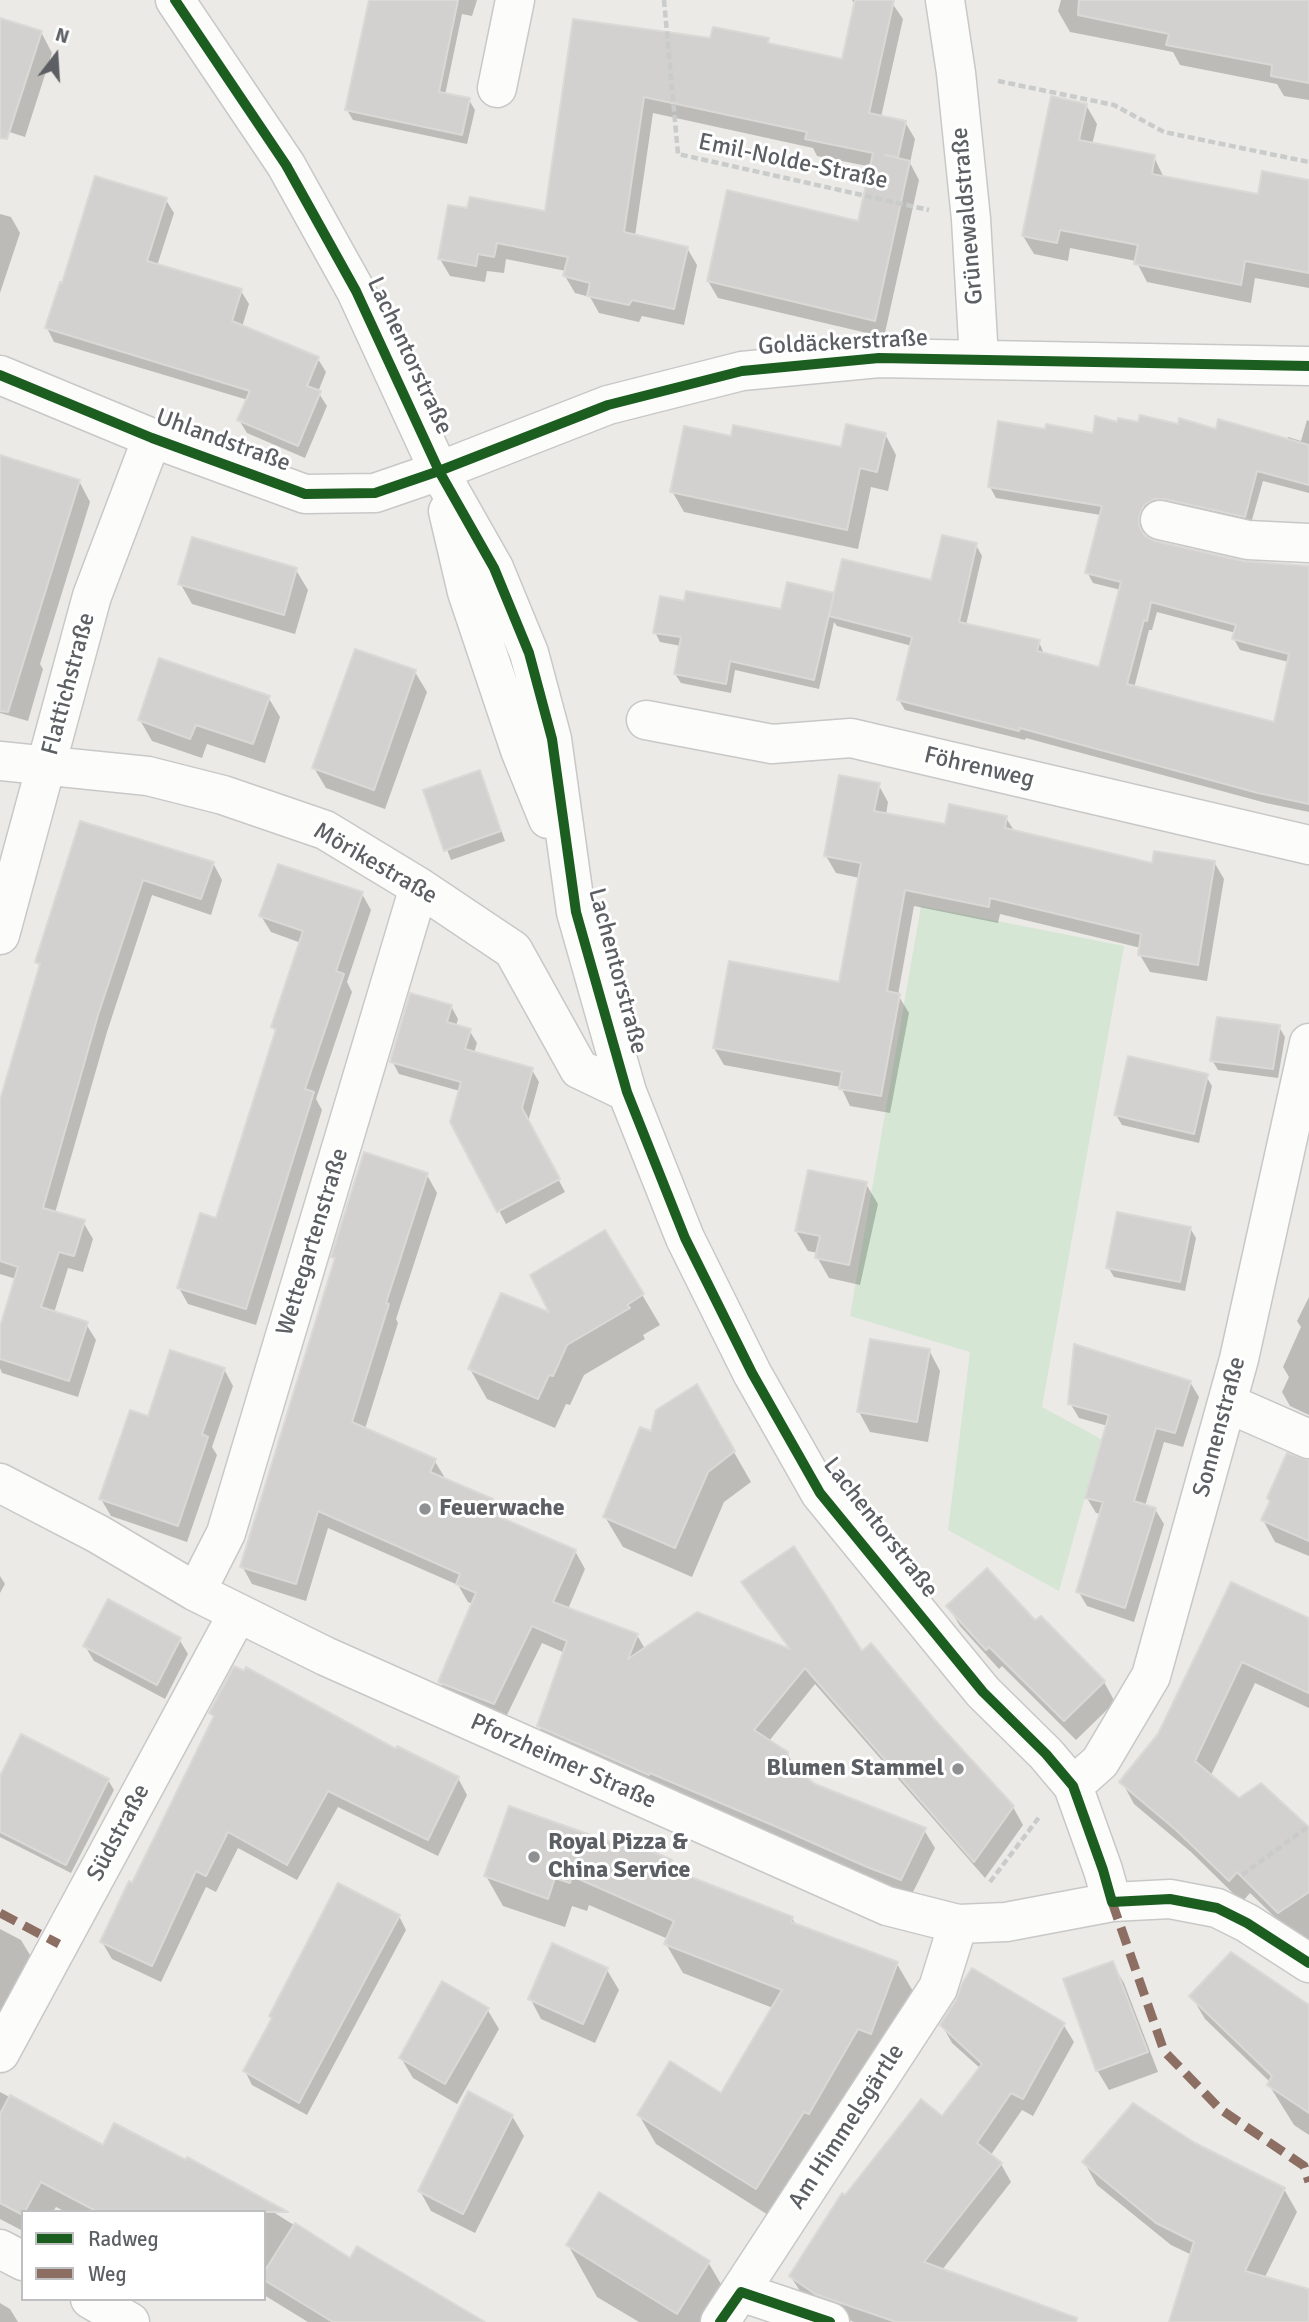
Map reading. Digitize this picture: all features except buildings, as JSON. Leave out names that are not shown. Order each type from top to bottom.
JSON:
[{"type":"street","name":"Lachentorstraße","points":[[175,0],[292,176],[356,291],[439,471],[494,568],[529,653],[552,739],[579,922],[627,1092],[691,1250],[752,1373],[820,1493],[983,1692],[1046,1754],[1070,1782],[1112,1902]]},
{"type":"street","points":[[497,88],[515,0]]},
{"type":"street","name":"Grünewaldstraße","points":[[945,0],[956,73],[971,219],[979,359]]},
{"type":"street","name":"Goldäckerstraße","points":[[439,471],[608,405],[742,371],[879,358],[1309,366]]},
{"type":"street","name":"Uhlandstraße","points":[[0,375],[152,438],[305,494],[374,493],[439,471]]},
{"type":"street","name":"Flattichstraße","points":[[0,935],[92,596],[152,438]]},
{"type":"street","points":[[1160,520],[1248,540],[1309,543]]},
{"type":"street","name":"Föhrenweg","points":[[646,720],[772,744],[851,738],[1309,845]]},
{"type":"street","name":"Mörikestraße","points":[[0,761],[148,776],[223,795],[325,830],[419,887],[513,950],[579,1069],[627,1092]]},
{"type":"street","name":"Wettegartenstraße","points":[[196,1592],[226,1533],[419,887]]},
{"type":"street","name":"Sonnenstraße","points":[[1070,1782],[1100,1762],[1152,1676],[1239,1359],[1309,1048]]},
{"type":"street","points":[[1227,1403],[1309,1439]]},
{"type":"street","name":"Pforzheimer Straße","points":[[0,1483],[98,1534],[196,1592],[382,1682],[887,1906],[958,1924],[1006,1922],[1112,1902],[1170,1899],[1217,1908],[1247,1923],[1309,1964]]},
{"type":"street","name":"Südstraße","points":[[0,2053],[239,1613]]},
{"type":"street","name":"Am Himmelsgärtle","points":[[730,2307],[938,1988],[958,1924]]},
{"type":"street","points":[[0,2249],[21,2261]]},
{"type":"street","points":[[93,2301],[130,2322]]},
{"type":"street","points":[[730,2307],[830,2322]]},
{"type":"path","points":[[956,73],[1114,105],[1164,132],[1309,162]]},
{"type":"path","points":[[958,1924],[1070,1782]]},
{"type":"path","points":[[1280,1847],[1309,1826]]},
{"type":"green space","points":[[921,906],[1124,946],[1042,1407],[1101,1439],[1059,1591],[948,1530],[970,1352],[850,1316]]},
{"type":"marked path","points":[[1112,1902],[1164,2051],[1220,2109],[1304,2166],[1309,2182]]},
{"type":"marked path","points":[[0,1913],[59,1944]]},
{"type":"cycle path","points":[[175,0],[286,165],[356,291],[439,471],[494,568],[529,653],[552,739],[576,912],[627,1092],[685,1238],[752,1373],[820,1493],[983,1692],[1046,1754],[1073,1786],[1112,1902],[1170,1899],[1217,1908],[1247,1923],[1309,1963]]},
{"type":"cycle path","points":[[0,375],[152,438],[305,494],[375,493],[608,405],[742,371],[879,358],[1309,366]]},
{"type":"cycle path","points":[[720,2322],[741,2292],[830,2322]]},
{"type":"place","name":"Feuerwache","points":[[425,1509]]},
{"type":"place","name":"Blumen Stammel","points":[[958,1769]]},
{"type":"place","name":"Royal Pizza & China Service","points":[[534,1857]]}]
